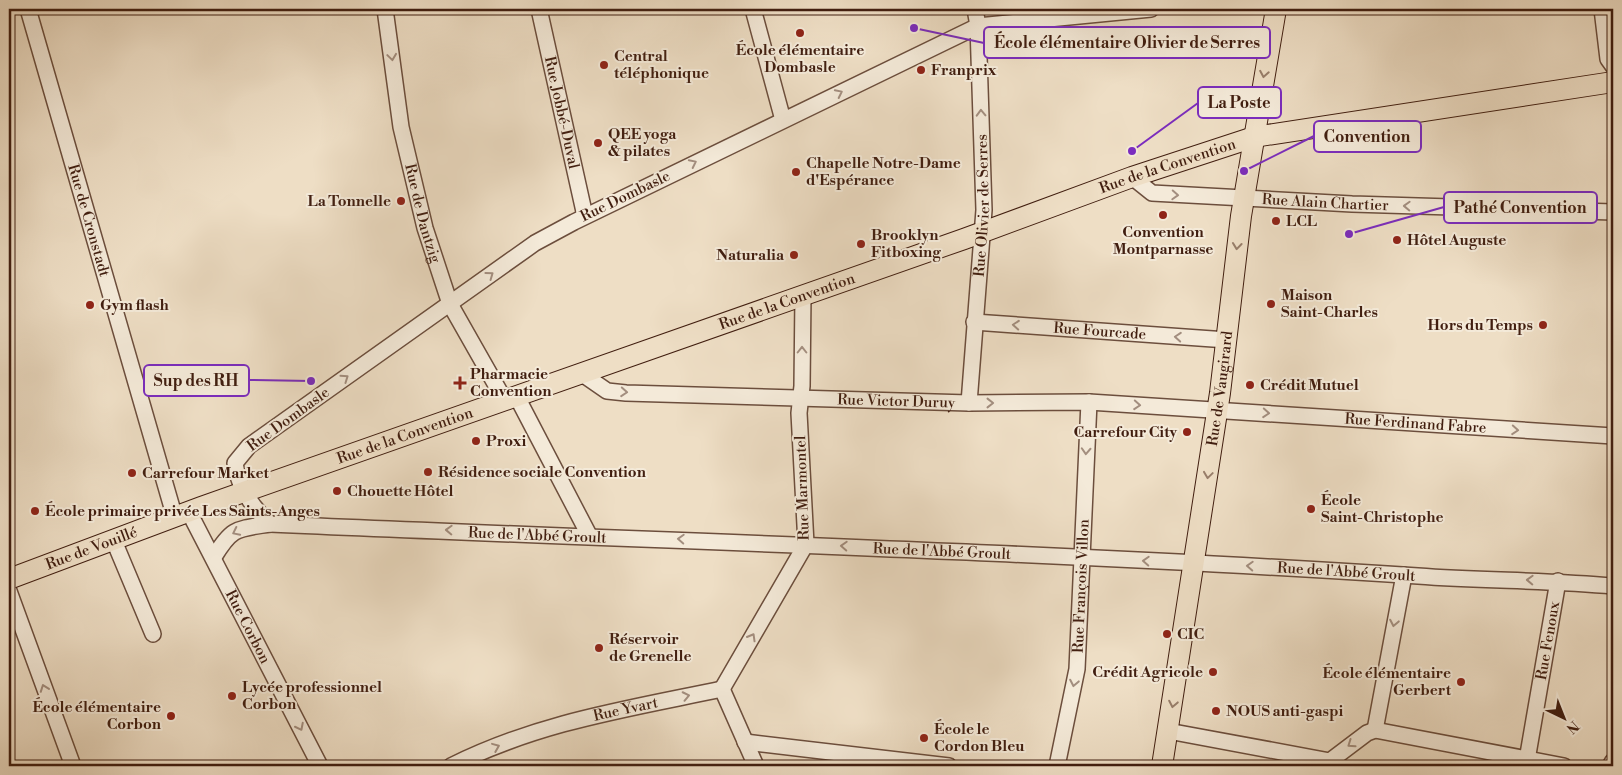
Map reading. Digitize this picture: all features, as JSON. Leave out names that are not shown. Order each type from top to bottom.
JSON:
[{"type":"main road","name":"Rue de Vaugirard","points":[[1162,766],[1217,410],[1244,197],[1276,9]]},
{"type":"main road","name":"Rue de la Convention","points":[[182,515],[1132,177],[1254,137],[1291,129],[1613,82]]},
{"type":"main road","name":"Rue de Vouillé","points":[[9,579],[182,515]]},
{"type":"street","name":"Rue de Cronstadt","points":[[28,9],[182,515]]},
{"type":"street","name":"Rue de Dantzig","points":[[385,9],[401,127],[425,228],[450,304],[511,399],[589,535]]},
{"type":"street","name":"Rue Jobbé-Duval","points":[[539,9],[586,216]]},
{"type":"street","points":[[753,9],[783,120]]},
{"type":"street","name":"Rue Olivier de Serres","points":[[969,403],[984,210],[978,26],[975,9]]},
{"type":"street","name":"Rue Dombasle","points":[[245,492],[234,463],[249,446],[535,243],[586,216],[978,26],[1151,9]]},
{"type":"street","points":[[1602,9],[1608,59],[1613,66]]},
{"type":"street","name":"Rue Alain Chartier","points":[[1132,177],[1152,194],[1244,197],[1352,204],[1613,212]]},
{"type":"street","name":"Rue Marmontel","points":[[722,689],[806,544],[799,413],[802,398],[803,295]]},
{"type":"street","name":"Rue Fourcade","points":[[974,322],[1227,340]]},
{"type":"street","name":"Rue Victor Duruy","points":[[581,372],[607,391],[969,403],[1089,402],[1217,410]]},
{"type":"street","name":"Rue François Villon","points":[[1057,766],[1077,669],[1089,402]]},
{"type":"street","name":"Rue Ferdinand Fabre","points":[[1217,410],[1613,436]]},
{"type":"street","points":[[245,492],[257,512],[270,524]]},
{"type":"street","name":"Rue Corbon","points":[[182,515],[214,557],[320,766]]},
{"type":"street","name":"Rue de l'Abbé Groult","points":[[214,557],[226,538],[233,532],[270,524],[806,544],[1404,575],[1558,581],[1613,586]]},
{"type":"street","points":[[114,541],[153,634]]},
{"type":"street","points":[[1375,730],[1404,575]]},
{"type":"street","name":"Rue Fenoux","points":[[1527,760],[1558,581]]},
{"type":"street","points":[[9,590],[73,766]]},
{"type":"street","points":[[722,689],[756,766]]},
{"type":"street","name":"Rue Yvart","points":[[451,766],[540,729],[578,718],[722,689]]},
{"type":"street","points":[[1168,731],[1330,764],[1367,733],[1375,730],[1564,766]]},
{"type":"street","points":[[745,742],[949,766]]},
{"type":"street","points":[[1610,766],[1613,761]]},
{"type":"place","name":"École élémentaire Olivier de Serres","points":[[914,28]]},
{"type":"place","name":"École élémentaire Dombasle","points":[[800,33]]},
{"type":"place","name":"Central téléphonique","points":[[604,65]]},
{"type":"place","name":"Franprix","points":[[921,70]]},
{"type":"place","name":"QEE yoga & pilates","points":[[598,143]]},
{"type":"place","name":"La Poste","points":[[1132,151]]},
{"type":"place","name":"Convention","points":[[1244,171]]},
{"type":"place","name":"Chapelle Notre-Dame d'Espérance","points":[[796,172]]},
{"type":"place","name":"La Tonnelle","points":[[401,201]]},
{"type":"place","name":"Convention Montparnasse","points":[[1163,215]]},
{"type":"place","name":"LCL","points":[[1276,221]]},
{"type":"place","name":"Pathé Convention","points":[[1349,234]]},
{"type":"place","name":"Hôtel Auguste","points":[[1397,240]]},
{"type":"place","name":"Brooklyn Fitboxing","points":[[861,244]]},
{"type":"place","name":"Naturalia","points":[[794,255]]},
{"type":"place","name":"Maison Saint-Charles","points":[[1271,304]]},
{"type":"place","name":"Gym flash","points":[[90,305]]},
{"type":"place","name":"Hors du Temps","points":[[1543,325]]},
{"type":"place","name":"Sup des RH","points":[[311,381]]},
{"type":"place","name":"Pharmacie Convention","points":[[460,383]]},
{"type":"place","name":"Crédit Mutuel","points":[[1250,385]]},
{"type":"place","name":"Carrefour City","points":[[1187,432]]},
{"type":"place","name":"Proxi","points":[[476,441]]},
{"type":"place","name":"Résidence sociale Convention","points":[[428,472]]},
{"type":"place","name":"Carrefour Market","points":[[132,473]]},
{"type":"place","name":"Chouette Hôtel","points":[[337,491]]},
{"type":"place","name":"École Saint-Christophe","points":[[1311,509]]},
{"type":"place","name":"École primaire privée Les Saints-Anges","points":[[35,511]]},
{"type":"place","name":"CIC","points":[[1167,634]]},
{"type":"place","name":"Réservoir de Grenelle","points":[[599,648]]},
{"type":"place","name":"Crédit Agricole","points":[[1213,672]]},
{"type":"place","name":"École élémentaire Gerbert","points":[[1461,682]]},
{"type":"place","name":"Lycée professionnel Corbon","points":[[232,696]]},
{"type":"place","name":"NOUS anti-gaspi","points":[[1216,711]]},
{"type":"place","name":"École élémentaire Corbon","points":[[171,716]]},
{"type":"place","name":"École le Cordon Bleu","points":[[924,738]]}]
